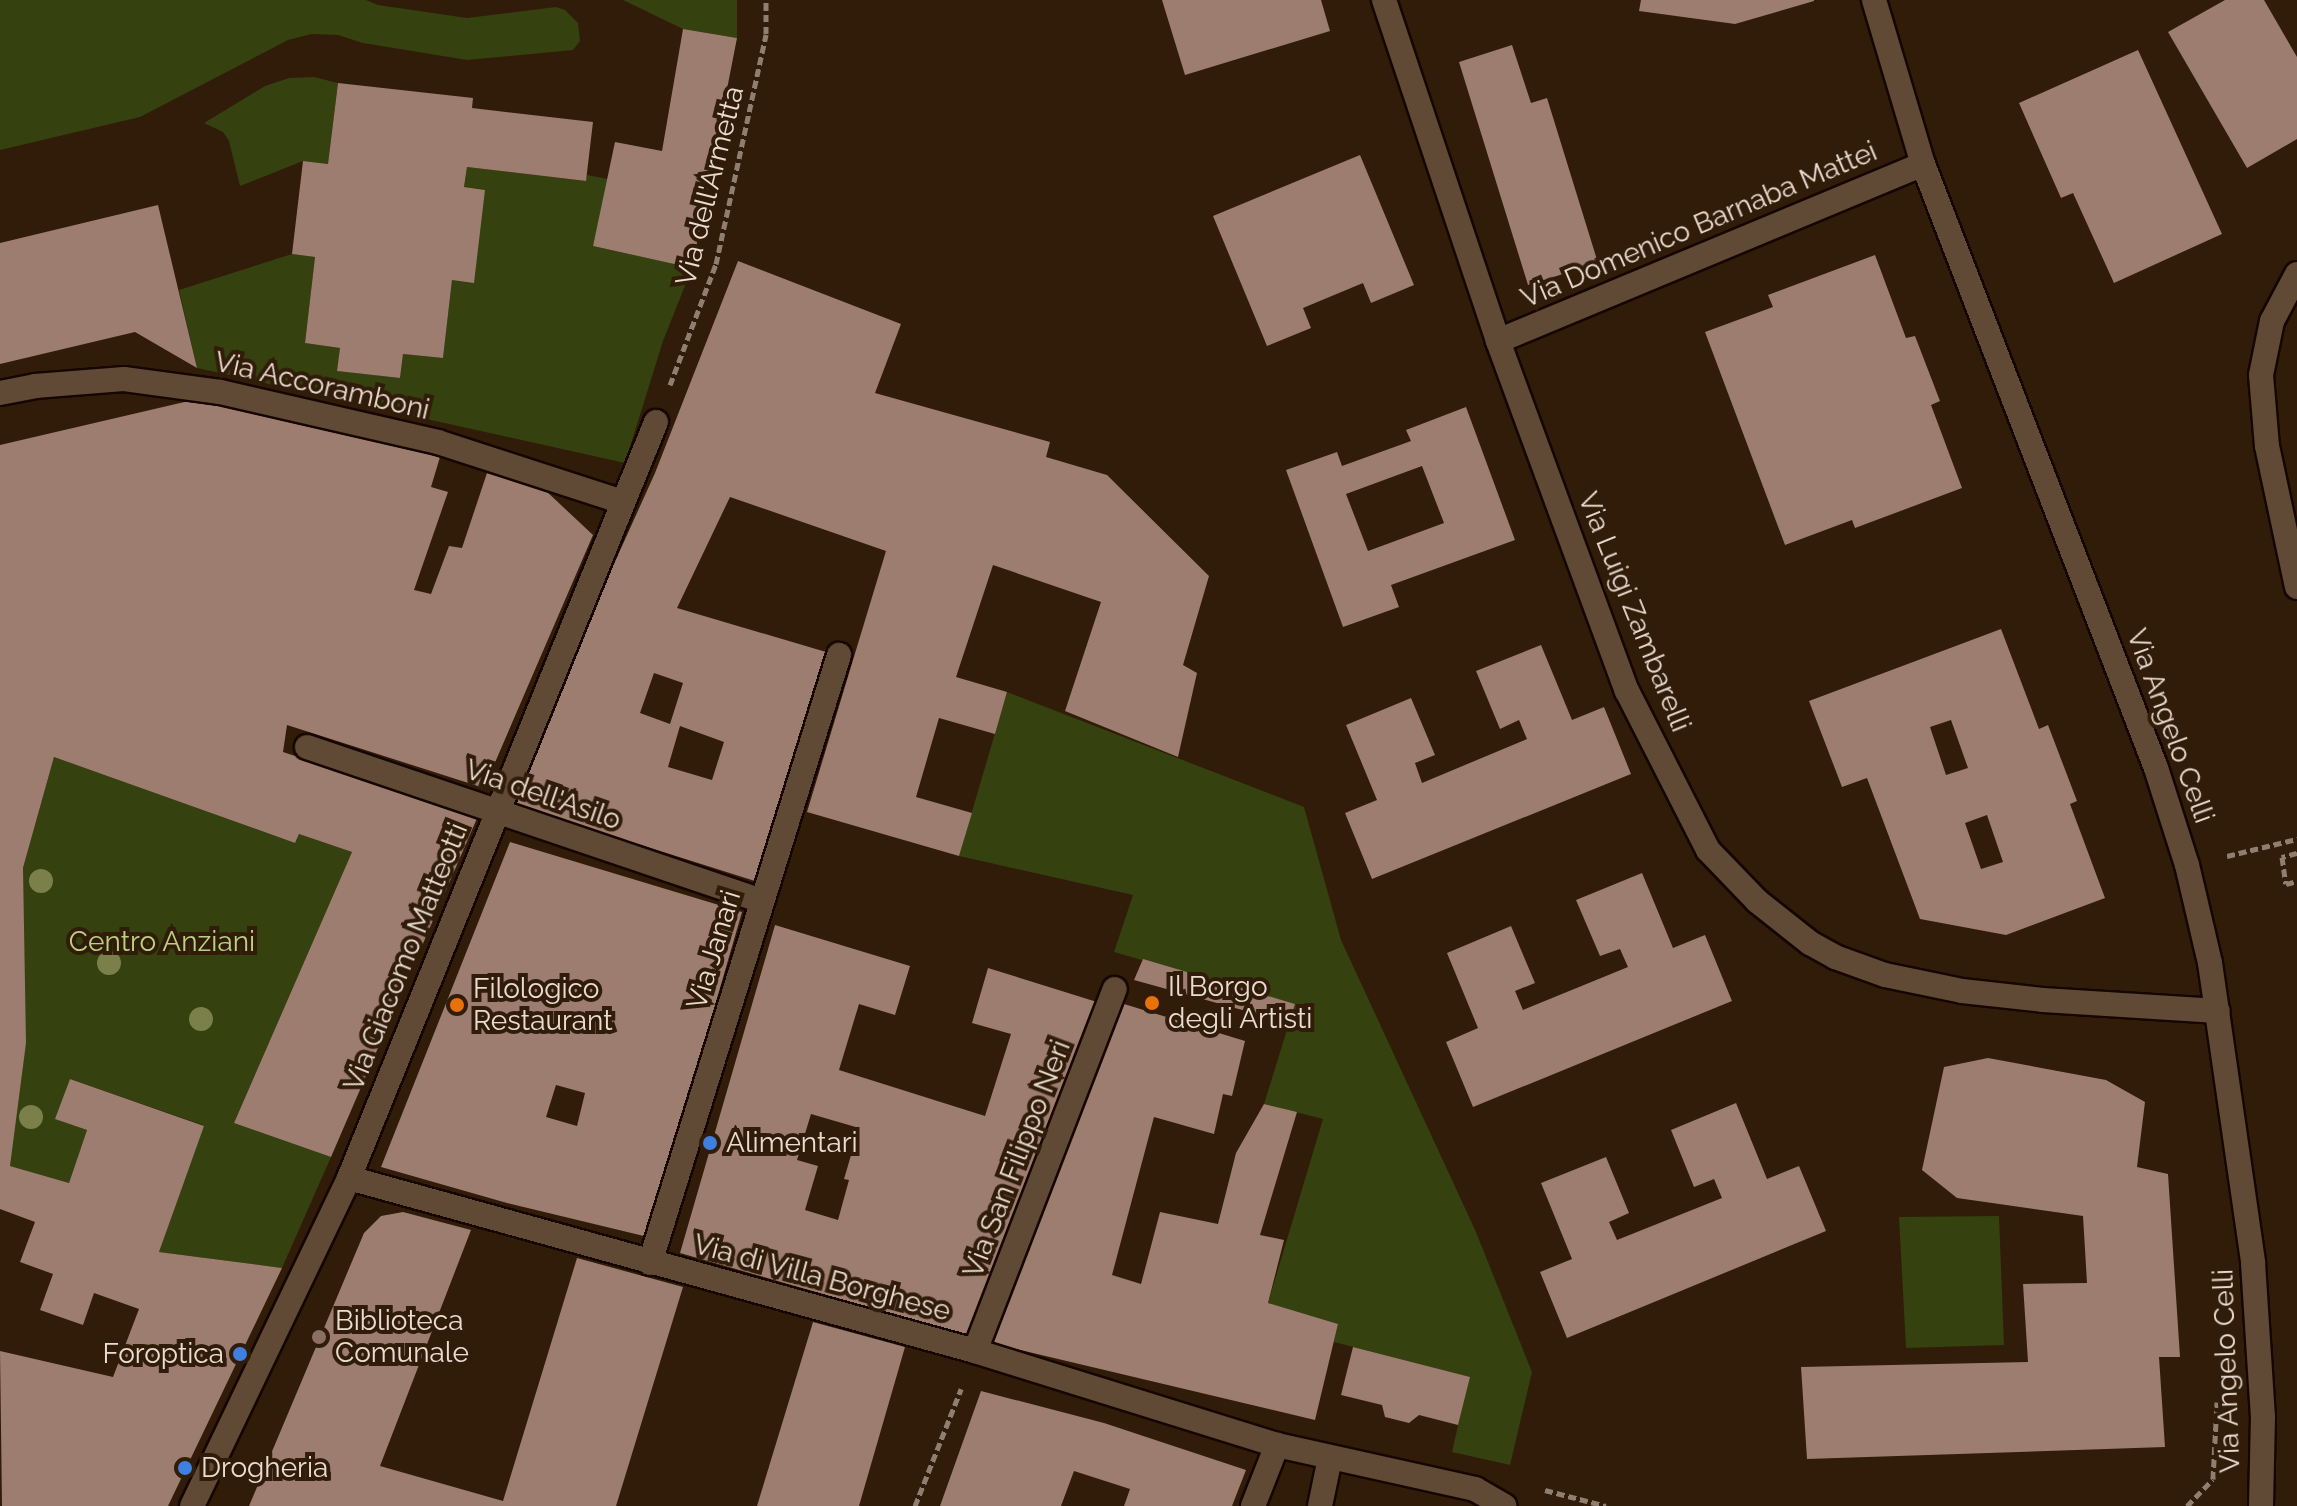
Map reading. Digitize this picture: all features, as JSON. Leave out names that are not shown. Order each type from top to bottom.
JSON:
[{"type":"street","name":"Via Luigi Zambarelli","points":[[1384,0],[1498,341],[1627,691],[1708,850],[1757,901],[1810,943],[1835,957],[1925,985],[2043,1000],[2218,1011]]},
{"type":"street","name":"Via Angelo Celli","points":[[1874,0],[1923,164],[2156,768],[2190,878],[2218,1011],[2257,1301],[2263,1417],[2261,1506]]},
{"type":"street","name":"Via Domenico Barnaba Mattei","points":[[1498,341],[1923,164]]},
{"type":"street","points":[[2297,274],[2272,321],[2261,375],[2267,446],[2297,587]]},
{"type":"street","name":"Via Accoramboni","points":[[0,393],[65,383],[124,379],[220,392],[438,442],[623,502]]},
{"type":"street","name":"Via Giacomo Matteotti","points":[[192,1506],[349,1178],[656,422]]},
{"type":"street","name":"Via Janari","points":[[650,1263],[760,900],[839,655]]},
{"type":"street","name":"Via dell'Asilo","points":[[307,747],[760,900]]},
{"type":"street","name":"Via San Filippo Neri","points":[[975,1351],[1115,989]]},
{"type":"street","name":"Via di Villa Borghese","points":[[349,1178],[975,1351],[1277,1445],[1475,1489],[1505,1506]]},
{"type":"street","points":[[1253,1506],[1277,1445]]},
{"type":"street","points":[[1320,1506],[1330,1458]]},
{"type":"path","name":"Via dell'Armetta","points":[[656,422],[716,264],[766,34],[766,0]]},
{"type":"path","points":[[2256,849],[2297,839]]},
{"type":"path","points":[[2297,853],[2282,857],[2286,884],[2297,881]]},
{"type":"path","points":[[915,1506],[966,1376]]},
{"type":"path","points":[[1536,1488],[1606,1506]]},
{"type":"green space","points":[[0,0],[366,0],[378,5],[467,18],[556,7],[565,10],[578,23],[580,41],[573,50],[467,60],[363,43],[338,35],[312,34],[288,40],[140,117],[0,150]]},
{"type":"green space","points":[[623,0],[737,0],[737,38],[683,29]]},
{"type":"green space","points":[[314,77],[338,83],[328,164],[303,161],[240,186],[229,141],[223,132],[204,123],[265,86],[289,78]]},
{"type":"green space","points":[[467,167],[585,181],[587,175],[608,179],[593,246],[692,268],[663,341],[625,463],[197,368],[179,290],[292,254],[315,257],[305,343],[340,348],[338,371],[400,378],[403,354],[443,358],[452,280],[485,190],[464,187]]},
{"type":"green space","points":[[1007,692],[1304,807],[1341,940],[1476,1232],[1532,1372],[1510,1465],[1452,1452],[1469,1377],[1334,1342],[1338,1324],[1268,1303],[1323,1119],[1264,1104],[1295,1004],[1114,952],[1133,895],[959,856]]},
{"type":"green space","name":"Centro Anziani","points":[[54,757],[295,843],[299,834],[352,852],[234,1123],[331,1157],[282,1268],[159,1252],[203,1125],[70,1079],[56,1119],[87,1130],[69,1183],[10,1166],[23,868]]},
{"type":"green space","points":[[1999,1216],[2004,1345],[1906,1348],[1899,1217]]},
{"type":"building","points":[[1162,0],[1321,0],[1330,31],[1185,75]]},
{"type":"building","points":[[1641,0],[1814,1],[1735,24],[1639,11]]},
{"type":"building","points":[[2225,0],[2264,0],[2297,57],[2297,139],[2247,168],[2168,32]]},
{"type":"building","points":[[683,29],[737,38],[692,268],[593,246],[615,142],[662,151]]},
{"type":"building","points":[[1512,45],[1531,103],[1547,98],[1598,263],[1528,285],[1459,62]]},
{"type":"building","points":[[2138,50],[2222,234],[2114,283],[2073,193],[2061,198],[2019,103]]},
{"type":"building","points":[[338,83],[473,98],[472,108],[593,122],[586,181],[467,167],[464,187],[485,190],[474,283],[452,280],[443,358],[403,354],[400,378],[337,371],[340,348],[305,343],[315,257],[292,254],[303,161],[328,164]]},
{"type":"building","points":[[1360,155],[1414,285],[1371,303],[1363,283],[1303,308],[1311,328],[1267,346],[1213,216]]},
{"type":"building","points":[[158,205],[197,368],[135,332],[0,364],[0,243]]},
{"type":"building","points":[[1875,255],[1906,338],[1915,336],[1940,401],[1931,405],[1962,488],[1855,528],[1852,520],[1785,545],[1705,332],[1773,307],[1768,295]]},
{"type":"building","points":[[738,261],[901,324],[875,393],[1050,442],[1046,457],[1107,475],[1209,576],[1183,665],[1197,673],[1178,757],[1065,711],[1101,602],[993,565],[956,677],[1007,692],[995,734],[939,718],[916,797],[972,813],[959,856],[807,812],[886,551],[730,497],[677,608],[826,652],[755,881],[514,805],[604,586],[655,473]],"holes":[[[654,673],[683,683],[670,724],[640,713]],[[680,726],[724,742],[712,780],[668,767]]]},
{"type":"building","points":[[193,400],[440,457],[431,487],[448,492],[414,590],[431,594],[449,546],[462,548],[487,473],[545,490],[593,535],[484,788],[287,725],[283,752],[478,816],[331,1157],[234,1123],[352,852],[299,834],[295,843],[54,757],[23,868],[26,1043],[10,1166],[69,1183],[87,1130],[55,1119],[70,1079],[204,1126],[159,1252],[282,1268],[168,1506],[2,1506],[0,1351],[113,1377],[139,1309],[94,1293],[83,1325],[40,1310],[53,1274],[20,1262],[35,1222],[0,1209],[0,445]]},
{"type":"building","points":[[1466,407],[1515,540],[1391,585],[1399,607],[1343,627],[1286,470],[1337,452],[1342,466],[1411,441],[1406,430]],"holes":[[[1422,466],[1444,523],[1368,551],[1346,494]]]},
{"type":"building","points":[[2001,629],[2039,729],[2048,725],[2077,801],[2070,804],[2105,898],[2006,935],[1920,919],[1867,778],[1842,787],[1809,701]],"holes":[[[1951,720],[1968,768],[1946,775],[1930,727]],[[1987,815],[2003,862],[1981,869],[1965,823]]]},
{"type":"building","points":[[1541,645],[1572,720],[1604,707],[1631,774],[1372,879],[1345,813],[1377,800],[1346,725],[1411,698],[1435,755],[1415,763],[1422,783],[1527,739],[1519,720],[1500,729],[1476,671]]},
{"type":"building","points":[[510,842],[742,912],[648,1237],[507,1203],[381,1167]],"holes":[[[556,1085],[585,1093],[577,1126],[546,1117]]]},
{"type":"building","points":[[1642,873],[1673,948],[1705,935],[1732,1001],[1473,1107],[1446,1042],[1478,1028],[1447,953],[1511,926],[1535,983],[1515,991],[1523,1010],[1628,967],[1620,949],[1600,956],[1576,900]]},
{"type":"building","points":[[775,925],[910,966],[895,1015],[859,1004],[839,1070],[985,1116],[1011,1034],[972,1023],[988,968],[1097,1002],[966,1335],[680,1253]],"holes":[[[811,1114],[859,1128],[844,1179],[849,1180],[838,1220],[805,1210],[818,1166],[797,1160]]]},
{"type":"building","points":[[1143,959],[1295,1004],[1289,1023],[1134,980]]},
{"type":"building","points":[[1124,1004],[1245,1041],[1232,1096],[1223,1094],[1214,1134],[1154,1117],[1112,1275],[1141,1284],[1160,1212],[1218,1224],[1236,1153],[1264,1104],[1297,1112],[1260,1235],[1284,1240],[1268,1303],[1338,1324],[1315,1420],[991,1343]]},
{"type":"building","points":[[1988,1058],[2106,1080],[2145,1102],[2137,1167],[2168,1174],[2180,1357],[2159,1357],[2165,1447],[1807,1459],[1801,1367],[2028,1362],[2023,1284],[2087,1283],[2083,1216],[1957,1198],[1922,1170],[1944,1067]]},
{"type":"building","points":[[1736,1103],[1767,1179],[1799,1166],[1826,1231],[1567,1338],[1540,1272],[1572,1259],[1541,1183],[1606,1157],[1629,1213],[1609,1222],[1617,1240],[1722,1198],[1714,1179],[1694,1187],[1671,1130]]},
{"type":"building","points":[[403,1212],[471,1230],[380,1466],[503,1501],[577,1258],[683,1287],[616,1506],[249,1506],[364,1233],[381,1216]]},
{"type":"building","points":[[813,1322],[905,1347],[859,1506],[757,1506]]},
{"type":"building","points":[[1353,1347],[1470,1377],[1458,1425],[1419,1415],[1409,1423],[1385,1417],[1382,1405],[1341,1395]]},
{"type":"building","points":[[981,1391],[1104,1423],[1246,1470],[1232,1506],[1124,1506],[1130,1489],[1074,1471],[1061,1506],[940,1506]]},
{"type":"place","name":"Il Borgo degli Artisti","points":[[1152,1003]]},
{"type":"place","name":"Filologico Restaurant","points":[[457,1005]]},
{"type":"place","name":"Alimentari","points":[[710,1143]]},
{"type":"place","name":"Biblioteca Comunale","points":[[319,1337]]},
{"type":"place","name":"Foroptica","points":[[240,1354]]},
{"type":"place","name":"Drogheria","points":[[185,1468]]}]
